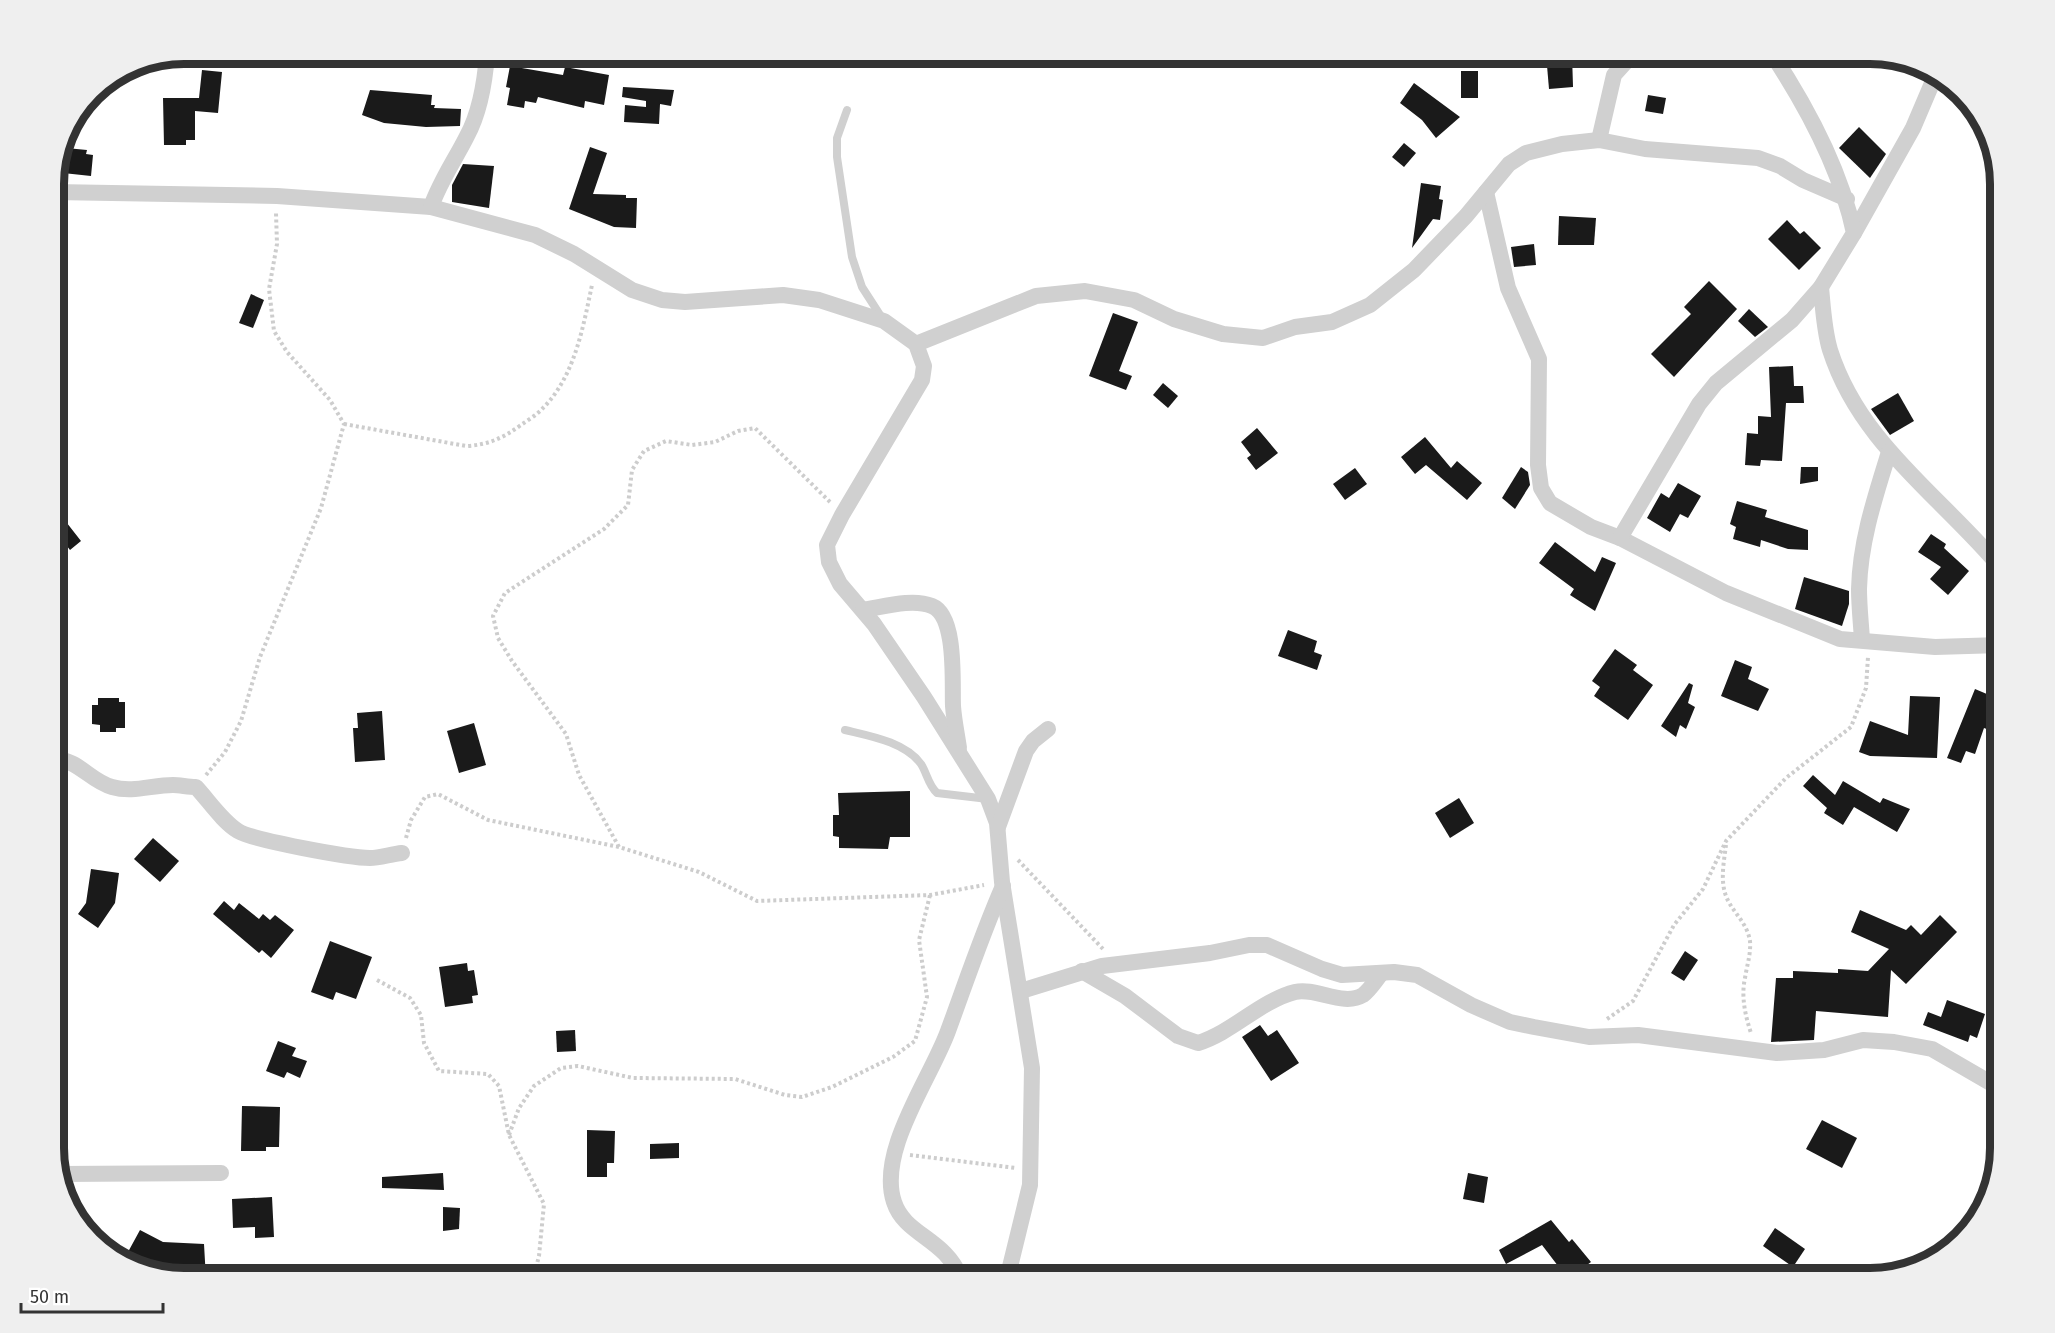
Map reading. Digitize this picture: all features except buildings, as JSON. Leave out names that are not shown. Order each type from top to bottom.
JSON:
[{"type":"street","points":[[432,207],[438,189],[471,128],[486,64]]},
{"type":"street","points":[[1599,140],[1614,75],[1624,64]]},
{"type":"street","points":[[1778,64],[1812,124],[1847,199],[1854,233]]},
{"type":"street","points":[[1620,538],[1699,404],[1716,383],[1792,320],[1821,287],[1914,128],[1933,82]]},
{"type":"street","points":[[916,344],[1036,296],[1085,291],[1134,300],[1174,319],[1223,334],[1263,338],[1295,327],[1332,322],[1370,305],[1414,270],[1509,164],[1526,153],[1563,144],[1599,140],[1645,149],[1758,158],[1780,166],[1803,180],[1847,199]]},
{"type":"street","points":[[65,192],[277,196],[432,207],[519,229],[596,267],[632,290],[662,300],[685,302],[783,295],[819,300],[884,321],[916,344],[924,366],[916,393],[842,515],[828,545],[829,562],[840,584],[863,610],[924,697],[987,799],[999,833],[1002,884],[1032,1068],[1031,1170],[1009,1268]]},
{"type":"street","points":[[1486,192],[1508,288],[1539,359],[1538,465],[1541,488],[1550,503],[1591,526],[1620,538],[1726,593],[1824,634],[1840,639],[1935,646],[1990,645]]},
{"type":"street","points":[[1821,287],[1830,350],[1861,416],[1889,453],[1923,490],[1990,548]]},
{"type":"street","points":[[1867,640],[1859,590],[1862,554],[1873,502],[1889,453]]},
{"type":"street","points":[[863,610],[925,604],[939,611],[950,643],[955,722],[961,758]]},
{"type":"street","points":[[999,833],[1026,751],[1033,741],[1048,729]]},
{"type":"street","points":[[65,760],[98,782],[112,787],[132,790],[171,785],[196,787],[240,833],[316,850],[370,858],[402,853]]},
{"type":"street","points":[[957,1268],[944,1249],[908,1223],[896,1207],[891,1181],[895,1154],[902,1133],[948,1032],[980,939],[1002,884]]},
{"type":"street","points":[[1021,991],[1082,971],[1117,963],[1210,953],[1249,945],[1267,945],[1322,969],[1342,975],[1417,975],[1470,1005],[1510,1022],[1589,1037],[1638,1035],[1777,1053],[1824,1050],[1863,1040],[1894,1042],[1932,1049],[1990,1083]]},
{"type":"street","points":[[1082,971],[1125,996],[1178,1036],[1198,1042],[1230,1030],[1284,995],[1306,990],[1351,998],[1364,994],[1381,974]]},
{"type":"street","points":[[68,1174],[221,1173]]},
{"type":"lane","points":[[847,110],[837,138],[837,157],[852,257],[862,287],[884,321]]},
{"type":"lane","points":[[845,730],[885,741],[912,755],[921,764],[937,793],[987,799]]},
{"type":"path","points":[[196,787],[225,752],[241,721],[260,657],[321,508],[344,424],[330,400],[287,352],[274,331],[269,289],[277,244],[277,196]]},
{"type":"path","points":[[344,424],[466,446],[486,445],[508,434],[543,408],[566,375],[579,341],[596,267]]},
{"type":"path","points":[[619,847],[579,775],[566,734],[498,638],[493,616],[506,593],[604,529],[628,505],[632,470],[644,451],[666,441],[692,444],[715,442],[738,431],[755,429],[842,515]]},
{"type":"path","points":[[1589,1037],[1609,1017],[1633,1001],[1674,925],[1703,889],[1726,841],[1786,778],[1851,727],[1866,688],[1867,640]]},
{"type":"path","points":[[402,853],[411,820],[425,797],[438,794],[488,820],[619,847],[699,872],[757,901],[930,895],[1002,884]]},
{"type":"path","points":[[999,833],[1117,963]]},
{"type":"path","points":[[1726,841],[1723,876],[1726,896],[1743,920],[1750,940],[1750,959],[1744,980],[1744,1010],[1757,1051]]},
{"type":"path","points":[[509,1135],[519,1108],[534,1086],[561,1068],[578,1066],[633,1078],[735,1078],[785,1095],[802,1097],[832,1087],[893,1057],[915,1041],[927,997],[919,940],[930,895]]},
{"type":"path","points":[[377,980],[410,998],[421,1016],[424,1043],[439,1071],[488,1074],[499,1086],[509,1135],[544,1204],[536,1268]]},
{"type":"path","points":[[895,1154],[1031,1170]]}]
